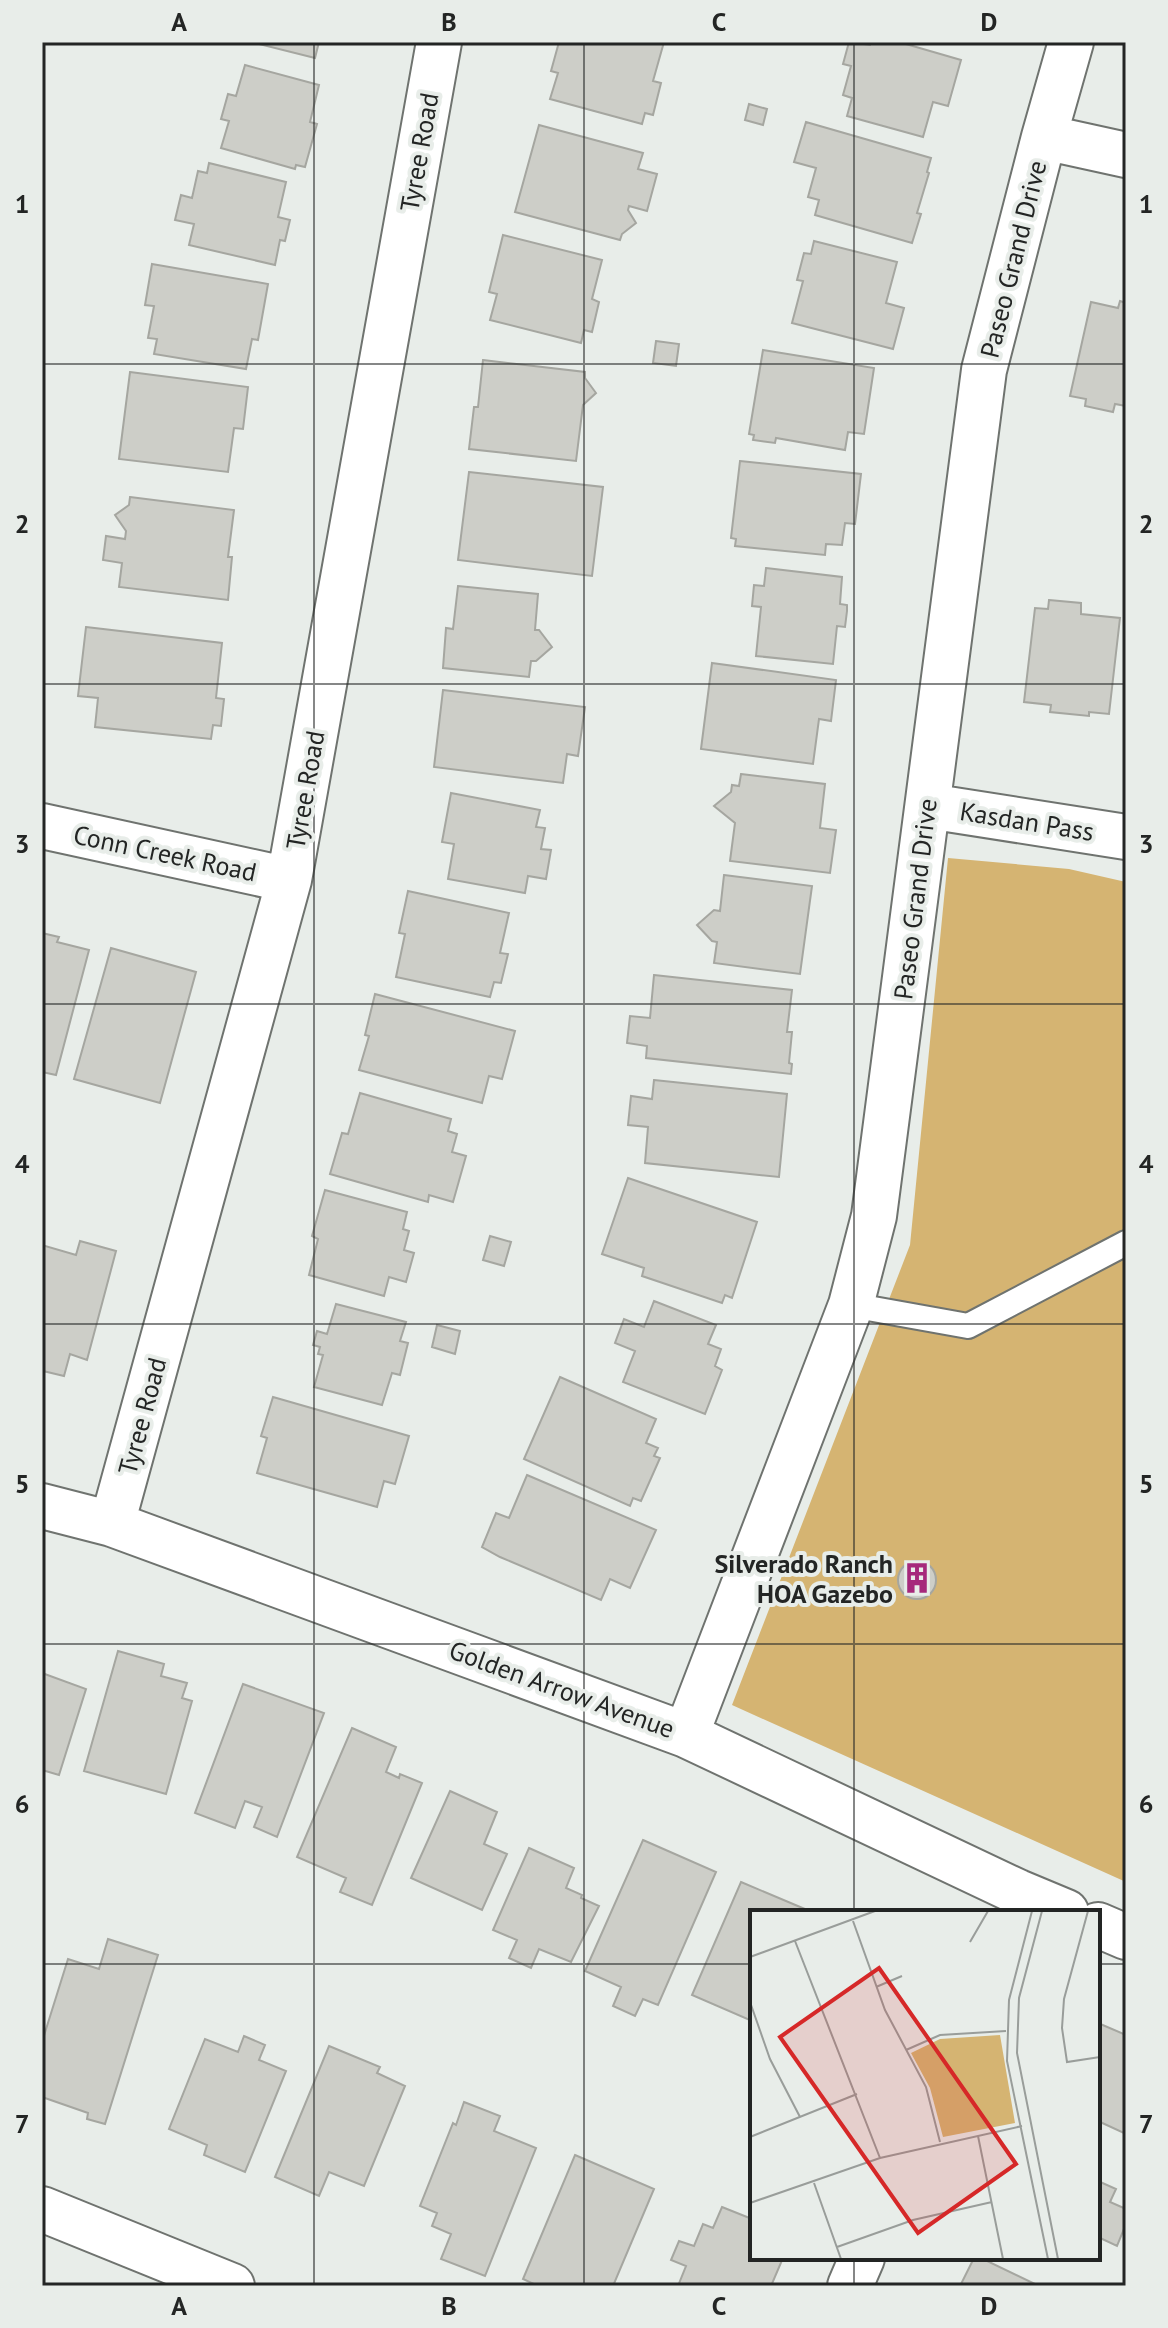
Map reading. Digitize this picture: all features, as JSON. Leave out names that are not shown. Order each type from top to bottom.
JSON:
[{"type":"street","name":"Tyree Road","points":[[112,1524],[289,880],[439,42]]},
{"type":"street","name":"Paseo Grand Drive","points":[[686,1735],[851,1305],[874,1216],[984,370],[1071,42]]},
{"type":"street","points":[[1044,137],[1126,155]]},
{"type":"street","name":"Kasdan Pass","points":[[928,806],[1126,837]]},
{"type":"street","name":"Conn Creek Road","points":[[42,826],[289,880]]},
{"type":"street","name":"Golden Arrow Avenue","points":[[42,1506],[112,1524],[686,1735],[1014,1902],[1056,1910]]},
{"type":"street","points":[[1100,1926],[1126,1937]]},
{"type":"street","points":[[42,2209],[232,2286]]},
{"type":"street","points":[[850,2286],[861,2260]]},
{"type":"lane","points":[[851,1305],[968,1326],[1126,1243]]},
{"type":"shaded area","points":[[948,858],[1069,869],[1126,882],[1126,1882],[732,1705],[910,1245]]},
{"type":"building","points":[[251,42],[319,42],[315,58]]},
{"type":"building","points":[[559,42],[664,42],[653,81],[661,83],[653,115],[645,113],[642,124],[550,99],[558,73],[551,71]]},
{"type":"building","points":[[849,42],[870,45],[871,42],[899,42],[961,60],[948,106],[933,102],[923,137],[847,116],[852,98],[843,95],[851,66],[843,64]]},
{"type":"building","points":[[245,65],[319,85],[310,122],[317,124],[305,167],[296,165],[295,169],[221,148],[229,121],[221,119],[228,94],[236,96]]},
{"type":"building","points":[[749,104],[767,109],[763,125],[745,120]]},
{"type":"building","points":[[806,122],[931,158],[917,213],[921,214],[912,243],[815,215],[819,200],[808,197],[816,168],[794,162]]},
{"type":"building","points":[[539,125],[643,153],[638,169],[657,174],[647,211],[629,206],[628,210],[636,223],[622,234],[620,240],[515,212]]},
{"type":"building","points":[[209,163],[286,182],[278,217],[290,220],[285,241],[280,240],[275,265],[189,245],[194,224],[175,220],[181,195],[192,198],[198,171],[207,173]]},
{"type":"building","points":[[503,235],[602,260],[592,299],[599,302],[592,332],[584,330],[581,343],[490,320],[497,294],[489,292]]},
{"type":"building","points":[[814,241],[897,262],[886,303],[904,308],[893,349],[792,323],[803,281],[797,280],[804,253],[811,254]]},
{"type":"building","points":[[152,264],[268,284],[258,340],[252,339],[246,369],[154,354],[157,339],[148,338],[154,306],[145,305]]},
{"type":"building","points":[[1120,301],[1126,303],[1126,406],[1115,404],[1113,412],[1085,406],[1086,399],[1070,396],[1091,302],[1118,308]]},
{"type":"building","points":[[656,341],[679,344],[676,366],[653,363]]},
{"type":"building","points":[[763,350],[874,368],[864,434],[848,432],[845,450],[776,438],[775,443],[753,440],[754,435],[749,434]]},
{"type":"building","points":[[483,360],[585,372],[585,378],[596,393],[583,405],[576,461],[469,449]]},
{"type":"building","points":[[130,372],[248,387],[243,429],[234,428],[228,472],[119,459]]},
{"type":"building","points":[[740,461],[861,474],[855,524],[845,523],[842,545],[826,544],[825,555],[735,546],[736,539],[731,538]]},
{"type":"building","points":[[469,472],[603,487],[592,576],[458,560]]},
{"type":"building","points":[[130,497],[234,510],[228,557],[232,557],[228,600],[119,587],[122,563],[103,560],[106,536],[125,539],[126,531],[115,515],[129,505]]},
{"type":"building","points":[[766,568],[842,577],[840,604],[847,605],[847,611],[845,627],[837,626],[833,664],[756,656],[761,607],[752,606],[754,585],[764,586]]},
{"type":"building","points":[[458,586],[538,594],[535,630],[539,630],[552,647],[536,661],[531,661],[529,677],[443,668],[446,628],[453,629]]},
{"type":"building","points":[[1049,600],[1081,603],[1081,614],[1120,618],[1109,714],[1089,712],[1089,716],[1050,712],[1051,705],[1024,702],[1035,608],[1048,609]]},
{"type":"building","points":[[86,627],[222,643],[216,698],[224,699],[221,726],[213,725],[211,739],[95,727],[98,698],[78,696]]},
{"type":"building","points":[[712,663],[836,680],[831,721],[819,719],[813,764],[701,749]]},
{"type":"building","points":[[443,690],[585,707],[578,756],[567,754],[563,783],[434,767]]},
{"type":"building","points":[[741,774],[825,784],[820,828],[836,830],[830,873],[730,861],[735,823],[714,806],[731,792],[732,785],[739,786]]},
{"type":"building","points":[[451,793],[540,810],[536,827],[545,828],[541,849],[551,850],[546,879],[528,876],[525,893],[448,879],[454,844],[442,842]]},
{"type":"building","points":[[724,875],[812,886],[800,974],[714,963],[717,942],[712,941],[697,925],[714,910],[720,911]]},
{"type":"building","points":[[408,891],[509,913],[500,953],[508,954],[501,983],[494,982],[490,997],[396,977],[405,934],[399,933]]},
{"type":"building","points":[[42,933],[59,937],[57,942],[89,950],[56,1075],[42,1072]]},
{"type":"building","points":[[111,948],[196,972],[160,1103],[74,1079]]},
{"type":"building","points":[[654,975],[792,990],[787,1032],[792,1032],[791,1074],[646,1058],[647,1046],[627,1043],[630,1016],[650,1018]]},
{"type":"building","points":[[375,994],[515,1031],[502,1079],[489,1076],[482,1103],[359,1070],[369,1036],[365,1035]]},
{"type":"building","points":[[654,1080],[787,1094],[779,1177],[645,1163],[648,1127],[628,1125],[631,1096],[652,1099]]},
{"type":"building","points":[[360,1093],[451,1119],[448,1131],[457,1134],[452,1152],[466,1156],[453,1202],[429,1195],[428,1202],[330,1174],[342,1133],[348,1134]]},
{"type":"building","points":[[628,1178],[757,1222],[732,1298],[725,1295],[722,1303],[642,1276],[644,1268],[602,1254]]},
{"type":"building","points":[[325,1190],[407,1212],[403,1229],[409,1231],[404,1250],[414,1253],[406,1282],[389,1277],[384,1296],[309,1275],[318,1239],[312,1236]]},
{"type":"building","points":[[490,1236],[511,1242],[504,1266],[483,1260]]},
{"type":"building","points":[[80,1241],[116,1251],[87,1360],[70,1354],[64,1376],[43,1371],[42,1375],[42,1245],[76,1255]]},
{"type":"building","points":[[654,1301],[716,1325],[708,1344],[721,1349],[715,1366],[722,1370],[705,1414],[623,1382],[635,1351],[615,1343],[624,1319],[644,1327]]},
{"type":"building","points":[[336,1304],[406,1322],[400,1341],[408,1343],[400,1375],[392,1373],[382,1405],[314,1387],[323,1355],[318,1354],[320,1347],[313,1345],[317,1331],[327,1334]]},
{"type":"building","points":[[437,1325],[460,1331],[455,1354],[432,1347]]},
{"type":"building","points":[[560,1377],[656,1419],[646,1443],[658,1448],[654,1456],[660,1458],[641,1501],[633,1498],[630,1506],[524,1459]]},
{"type":"building","points":[[273,1397],[409,1436],[395,1484],[384,1481],[377,1507],[257,1473],[267,1438],[261,1436]]},
{"type":"building","points":[[527,1475],[656,1530],[630,1588],[610,1579],[601,1600],[482,1547],[496,1513],[509,1518]]},
{"type":"building","name":"Silverado Ranch HOA Gazebo","points":[[917,1561],[930,1567],[936,1580],[930,1593],[917,1599],[904,1593],[898,1580],[904,1567]]},
{"type":"building","points":[[118,1651],[164,1664],[161,1676],[187,1683],[182,1698],[192,1701],[166,1794],[84,1771]]},
{"type":"building","points":[[42,1673],[86,1689],[59,1775],[42,1770]]},
{"type":"building","points":[[243,1684],[324,1713],[277,1837],[254,1827],[262,1807],[245,1801],[235,1828],[195,1813]]},
{"type":"building","points":[[352,1728],[396,1747],[386,1772],[422,1783],[372,1905],[340,1892],[346,1878],[297,1857]]},
{"type":"building","points":[[450,1791],[497,1812],[484,1844],[507,1854],[482,1910],[411,1878]]},
{"type":"building","points":[[643,1840],[716,1872],[658,2005],[643,1999],[635,2016],[613,2006],[621,1987],[585,1971]]},
{"type":"building","points":[[529,1848],[574,1868],[566,1888],[599,1906],[571,1962],[539,1949],[531,1968],[509,1958],[517,1940],[493,1930]]},
{"type":"building","points":[[741,1882],[807,1910],[750,1910],[750,2020],[692,1995]]},
{"type":"building","points":[[108,1939],[158,1955],[105,2124],[87,2119],[88,2113],[42,2097],[42,2042],[68,1959],[99,1969]]},
{"type":"building","points":[[1100,2024],[1126,2035],[1126,2134],[1100,2122]]},
{"type":"building","points":[[244,2036],[265,2045],[259,2060],[286,2071],[245,2172],[204,2155],[207,2145],[169,2129],[205,2039],[238,2052]]},
{"type":"building","points":[[329,2046],[380,2067],[377,2073],[405,2086],[364,2186],[329,2172],[319,2196],[275,2177]]},
{"type":"building","points":[[464,2102],[500,2116],[494,2131],[536,2148],[485,2276],[441,2259],[451,2234],[432,2226],[437,2213],[420,2206]]},
{"type":"building","points":[[575,2155],[654,2189],[613,2286],[538,2286],[523,2279]]},
{"type":"building","points":[[1100,2182],[1116,2189],[1110,2202],[1126,2209],[1126,2224],[1117,2246],[1100,2238]]},
{"type":"building","points":[[722,2207],[750,2218],[750,2260],[782,2260],[771,2286],[678,2286],[686,2266],[671,2260],[679,2241],[694,2246],[703,2224],[713,2228]]},
{"type":"building","points":[[973,2260],[985,2260],[1039,2286],[960,2286]]},
{"type":"place","name":"Silverado Ranch HOA Gazebo","points":[[917,1578]]}]
